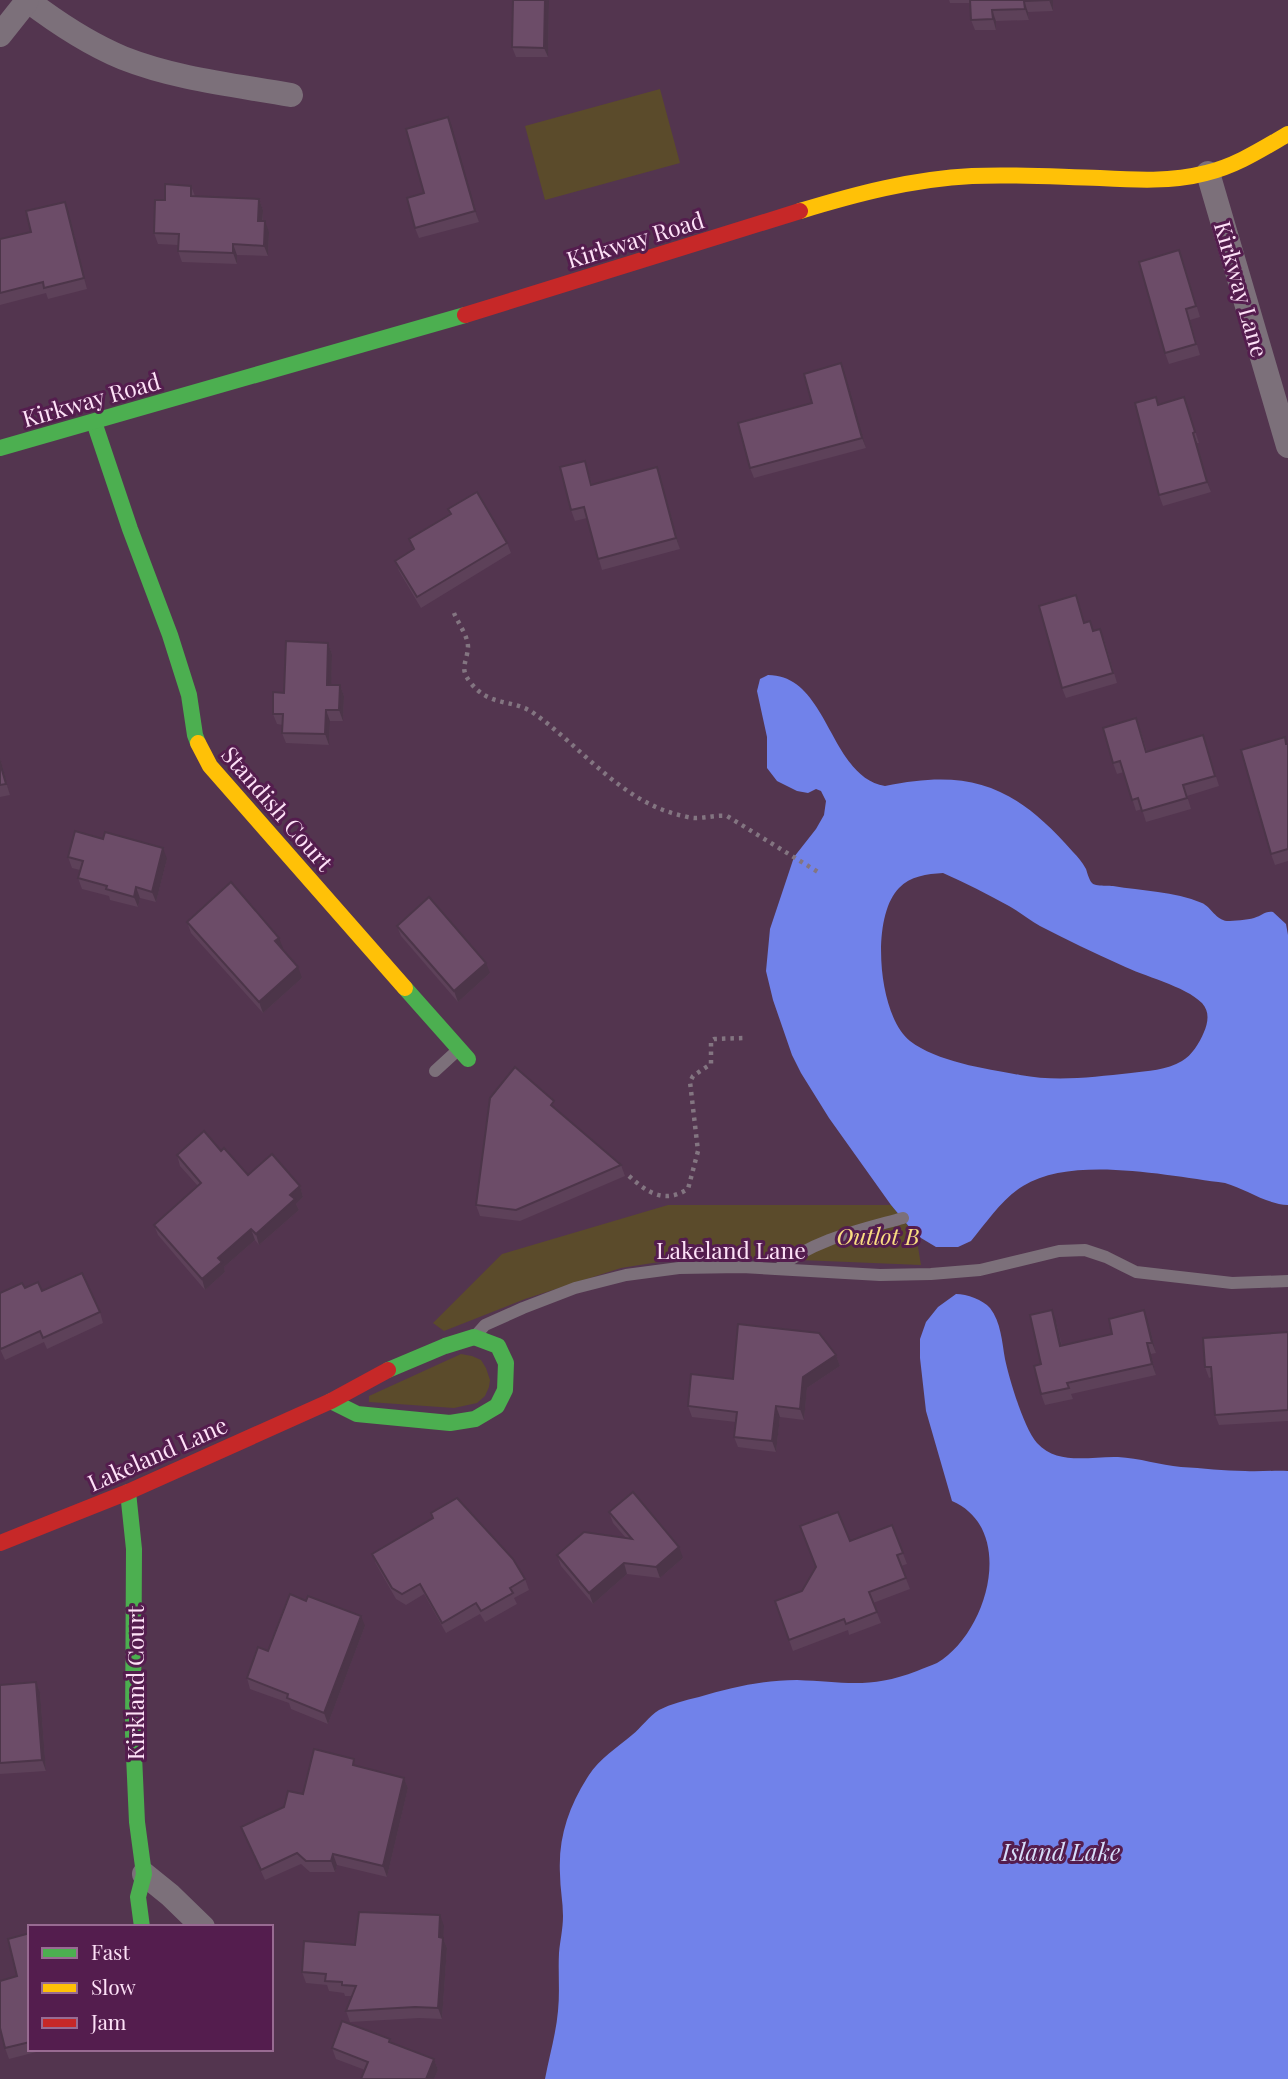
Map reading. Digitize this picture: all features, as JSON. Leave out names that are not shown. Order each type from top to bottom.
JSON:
[{"type":"street","points":[[0,35],[27,0],[76,34],[122,57],[167,72],[291,94]]},
{"type":"street","name":"Kirkway Road","points":[[0,448],[508,302],[898,184],[970,176],[1153,180],[1208,173],[1243,159],[1288,134]]},
{"type":"street","name":"Kirkway Lane","points":[[1208,173],[1288,446]]},
{"type":"street","name":"Standish Court","points":[[94,422],[170,635],[189,695],[195,735],[209,766],[464,1054]]},
{"type":"street","points":[[331,1401],[357,1414],[450,1423],[475,1419],[497,1406],[505,1390],[506,1363],[498,1346],[474,1337]]},
{"type":"street","name":"Lakeland Lane","points":[[0,1544],[128,1492],[331,1401],[384,1372],[445,1346],[474,1337]]},
{"type":"street","name":"Kirkland Court","points":[[128,1492],[134,1549],[133,1733],[137,1822],[144,1874],[138,1897],[142,1925]]},
{"type":"street","points":[[144,1874],[201,1925]]},
{"type":"lane","points":[[435,1071],[464,1054]]},
{"type":"lane","points":[[778,1269],[788,1261],[835,1238],[903,1218]]},
{"type":"lane","name":"Lakeland Lane","points":[[474,1337],[485,1325],[575,1289],[626,1275],[679,1268],[778,1269],[880,1275],[931,1274],[980,1270],[1059,1251],[1085,1250],[1106,1256],[1136,1272],[1232,1283],[1288,1281]]},
{"type":"path","points":[[454,613],[468,647],[463,668],[479,691],[500,703],[529,710],[643,802],[694,818],[727,816],[818,872]]},
{"type":"path","points":[[629,1176],[645,1190],[668,1197],[679,1195],[688,1189],[698,1151],[690,1082],[693,1076],[711,1064],[711,1041],[744,1038]]},
{"type":"green space","points":[[660,89],[680,163],[545,200],[525,126]]},
{"type":"green space","name":"Outlot B","points":[[668,1205],[891,1205],[916,1235],[921,1265],[684,1258],[621,1268],[525,1299],[444,1331],[433,1323],[502,1254]]},
{"type":"green space","points":[[461,1354],[481,1360],[490,1380],[485,1396],[477,1403],[454,1408],[369,1402],[369,1396]]},
{"type":"water","points":[[768,675],[788,679],[804,691],[839,747],[866,779],[885,786],[942,779],[990,787],[1011,797],[1052,829],[1080,860],[1094,884],[1180,896],[1202,903],[1227,921],[1251,919],[1273,912],[1286,924],[1288,1205],[1272,1202],[1225,1183],[1121,1170],[1068,1171],[1044,1177],[1015,1191],[971,1241],[958,1247],[936,1247],[916,1235],[891,1205],[829,1118],[801,1073],[773,1000],[766,971],[770,929],[794,857],[824,815],[826,801],[821,791],[797,791],[777,781],[767,768],[767,737],[757,691],[760,679]],"holes":[[[943,873],[1070,941],[1195,997],[1205,1006],[1208,1017],[1195,1049],[1182,1061],[1157,1070],[1048,1078],[963,1064],[934,1054],[910,1041],[899,1028],[885,989],[881,943],[884,921],[890,902],[899,888],[919,876]]]},
{"type":"water","name":"Island Lake","points":[[956,1294],[979,1300],[990,1308],[997,1319],[1005,1359],[1022,1415],[1032,1436],[1045,1450],[1055,1455],[1075,1458],[1118,1457],[1181,1467],[1288,1471],[1288,2079],[545,2079],[559,2004],[559,1953],[563,1926],[560,1860],[563,1835],[576,1798],[598,1764],[655,1713],[673,1704],[736,1687],[772,1681],[858,1683],[901,1677],[937,1663],[955,1649],[970,1629],[981,1606],[988,1581],[989,1557],[984,1534],[972,1515],[952,1501],[926,1411],[920,1358],[920,1339],[926,1322],[938,1307]]},
{"type":"building","points":[[513,0],[545,0],[544,48],[512,47]]},
{"type":"building","points":[[970,0],[1049,0],[1024,1],[1025,9],[992,10],[993,19],[971,20]]},
{"type":"building","points":[[448,117],[475,211],[415,228],[407,198],[424,193],[406,129]]},
{"type":"building","points":[[165,184],[191,186],[191,196],[259,199],[258,221],[265,221],[264,246],[233,244],[233,253],[178,251],[179,234],[154,233],[155,200],[165,200]]},
{"type":"building","points":[[65,202],[84,278],[44,288],[43,282],[0,293],[0,239],[31,232],[26,211]]},
{"type":"building","points":[[1179,250],[1196,306],[1186,309],[1196,344],[1165,353],[1139,262]]},
{"type":"building","points":[[841,363],[862,438],[750,468],[738,423],[812,403],[804,374]]},
{"type":"building","points":[[1156,397],[1158,405],[1184,397],[1207,482],[1159,495],[1135,403]]},
{"type":"building","points":[[585,461],[591,485],[657,467],[676,538],[598,559],[584,507],[571,510],[560,467]]},
{"type":"building","points":[[477,492],[507,543],[417,597],[395,561],[414,549],[409,539],[451,514],[448,509]]},
{"type":"building","points":[[1076,595],[1084,623],[1090,621],[1093,631],[1100,629],[1113,673],[1062,688],[1039,606]]},
{"type":"building","points":[[286,641],[328,643],[327,685],[340,685],[339,710],[326,710],[325,734],[282,733],[283,714],[273,714],[273,692],[284,693]]},
{"type":"building","points":[[1136,718],[1146,752],[1203,735],[1215,776],[1183,785],[1187,798],[1142,811],[1138,798],[1132,800],[1120,761],[1113,763],[1103,728]]},
{"type":"building","points":[[1285,737],[1288,744],[1288,849],[1271,854],[1241,750]]},
{"type":"building","points":[[0,763],[6,784],[0,785]]},
{"type":"building","points":[[75,831],[103,839],[105,832],[163,848],[152,892],[136,887],[134,897],[78,878],[83,861],[68,857]]},
{"type":"building","points":[[231,882],[279,938],[275,941],[298,967],[259,1002],[187,922]]},
{"type":"building","points":[[429,897],[486,963],[454,991],[397,926]]},
{"type":"building","points":[[515,1067],[554,1101],[551,1105],[621,1165],[516,1210],[476,1205],[490,1098]]},
{"type":"building","points":[[204,1131],[221,1151],[224,1148],[248,1175],[272,1154],[300,1186],[290,1195],[295,1199],[256,1234],[251,1229],[218,1258],[222,1262],[202,1279],[154,1225],[201,1183],[177,1155]]},
{"type":"building","points":[[82,1273],[100,1312],[43,1338],[40,1331],[1,1349],[0,1293],[22,1283],[25,1288],[38,1282],[42,1291]]},
{"type":"building","points":[[1052,1310],[1060,1346],[1112,1334],[1109,1319],[1144,1310],[1152,1343],[1147,1343],[1152,1364],[1067,1383],[1069,1388],[1041,1394],[1034,1366],[1041,1364],[1030,1315]]},
{"type":"building","points":[[738,1324],[819,1333],[836,1355],[803,1377],[800,1409],[776,1406],[772,1441],[734,1437],[737,1412],[688,1406],[691,1374],[733,1379]]},
{"type":"building","points":[[1288,1332],[1288,1410],[1215,1415],[1211,1367],[1205,1367],[1203,1338]]},
{"type":"building","points":[[633,1492],[679,1547],[656,1567],[624,1563],[589,1593],[557,1555],[584,1532],[632,1539],[609,1512]]},
{"type":"building","points":[[457,1498],[513,1559],[525,1579],[510,1588],[513,1593],[481,1611],[476,1603],[442,1623],[420,1584],[402,1594],[392,1588],[372,1554],[433,1518],[431,1513]]},
{"type":"building","points":[[838,1512],[850,1541],[892,1525],[903,1553],[897,1555],[906,1578],[869,1592],[877,1612],[846,1624],[844,1619],[789,1640],[775,1601],[802,1591],[816,1567],[800,1526]]},
{"type":"building","points":[[290,1594],[306,1601],[308,1596],[361,1616],[324,1713],[287,1698],[288,1694],[247,1678],[258,1647],[268,1651]]},
{"type":"building","points":[[36,1682],[42,1760],[0,1763],[0,1685]]},
{"type":"building","points":[[314,1749],[354,1759],[353,1765],[404,1778],[383,1866],[333,1854],[331,1861],[306,1861],[297,1853],[261,1870],[241,1827],[284,1807],[288,1791],[303,1794]]},
{"type":"building","points":[[359,1912],[440,1915],[439,1937],[443,1938],[438,2008],[346,2011],[356,1986],[325,1981],[326,1974],[302,1972],[304,1941],[355,1945]]},
{"type":"building","points":[[28,1934],[28,2042],[5,2048],[0,2028],[0,1981],[17,1976],[8,1939]]},
{"type":"building","points":[[342,2021],[434,2059],[426,2079],[361,2079],[368,2062],[332,2048]]},
{"type":"traffic: fast","points":[[0,448],[465,315]]},
{"type":"traffic: fast","points":[[94,422],[170,635],[189,695],[198,743]]},
{"type":"traffic: fast","points":[[405,988],[468,1059]]},
{"type":"traffic: fast","points":[[331,1401],[357,1414],[450,1423],[475,1419],[497,1406],[505,1390],[506,1363],[498,1346],[474,1337],[388,1370]]},
{"type":"traffic: fast","points":[[128,1492],[134,1549],[133,1733],[137,1822],[144,1874],[138,1897],[142,1925]]},
{"type":"traffic: slow","points":[[800,211],[884,188],[972,176],[1153,180],[1193,176],[1238,162],[1288,134]]},
{"type":"traffic: slow","points":[[198,743],[210,766],[405,988]]},
{"type":"traffic: jam","points":[[465,315],[800,211]]},
{"type":"traffic: jam","points":[[0,1543],[128,1492],[331,1401],[388,1370]]}]
